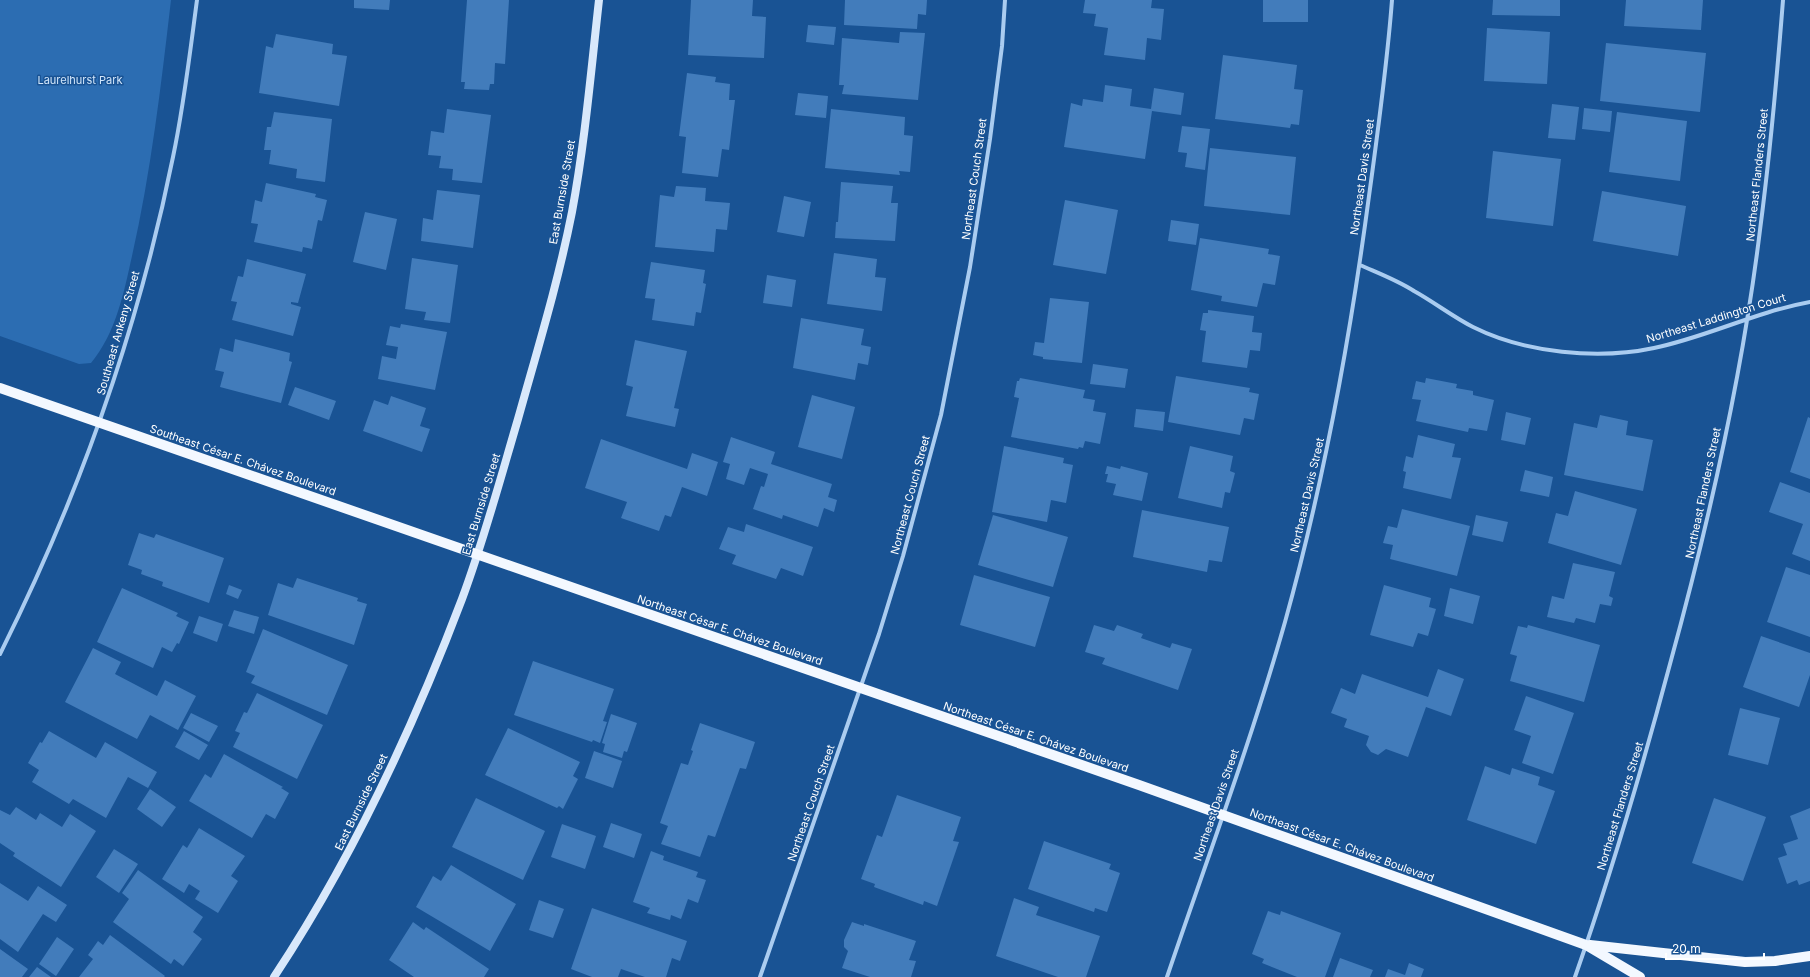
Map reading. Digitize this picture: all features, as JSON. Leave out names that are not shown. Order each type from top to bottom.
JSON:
[{"type":"main road","name":"East Burnside Street","points":[[274,977],[325,897],[386,780],[422,698],[462,598],[477,554],[553,297],[571,213],[581,155],[600,0]]},
{"type":"main road","name":"Southeast César E. Chávez Boulevard","points":[[0,388],[477,554]]},
{"type":"main road","name":"Northeast César E. Chávez Boulevard","points":[[477,554],[1222,815],[1586,945],[1640,977]]},
{"type":"main road","name":"Northeast César E. Chávez Boulevard","points":[[1586,945],[1745,962],[1775,961],[1810,956]]},
{"type":"street","name":"Southeast Ankeny Street","points":[[0,654],[23,608],[56,534],[100,423],[129,331],[159,220],[173,157],[198,0]]},
{"type":"street","name":"Northeast Couch Street","points":[[760,977],[861,688],[904,556],[941,415],[970,267],[991,131],[1002,46],[1005,0]]},
{"type":"street","name":"Northeast Davis Street","points":[[1167,977],[1262,699],[1304,548],[1326,456],[1360,265],[1379,125],[1392,0]]},
{"type":"street","name":"Northeast Flanders Street","points":[[1575,977],[1632,802],[1692,584],[1718,471],[1747,318],[1760,231],[1783,0]]},
{"type":"street","name":"Northeast Laddington Court","points":[[1360,265],[1413,290],[1473,328],[1515,343],[1544,350],[1606,354],[1653,348],[1698,336],[1747,318],[1788,306],[1810,302]]},
{"type":"green space","name":"Laurelhurst Park","points":[[0,0],[171,0],[150,161],[132,256],[118,312],[107,339],[91,363],[79,364],[0,336]]},
{"type":"building","points":[[354,0],[390,0],[389,10],[354,8]]},
{"type":"building","points":[[467,0],[509,0],[505,64],[495,63],[494,84],[490,84],[489,90],[464,89],[465,82],[461,82]]},
{"type":"building","points":[[691,0],[753,0],[752,16],[766,17],[764,58],[688,55]]},
{"type":"building","points":[[845,0],[927,0],[926,15],[918,14],[917,29],[844,25]]},
{"type":"building","points":[[1085,0],[1152,0],[1151,8],[1164,9],[1161,40],[1147,38],[1145,60],[1104,55],[1108,28],[1094,26],[1096,14],[1083,13]]},
{"type":"building","points":[[1263,0],[1308,0],[1308,22],[1263,22]]},
{"type":"building","points":[[1493,0],[1560,0],[1560,16],[1492,15]]},
{"type":"building","points":[[1626,0],[1703,0],[1701,30],[1624,26]]},
{"type":"building","points":[[808,25],[836,27],[834,45],[806,42]]},
{"type":"building","points":[[1487,28],[1550,32],[1547,84],[1484,81]]},
{"type":"building","points":[[900,32],[925,33],[918,100],[842,94],[844,85],[839,85],[842,38],[899,43]]},
{"type":"building","points":[[276,34],[333,44],[332,54],[347,56],[339,106],[259,93],[266,46],[273,48]]},
{"type":"building","points":[[1606,43],[1706,53],[1700,112],[1600,101]]},
{"type":"building","points":[[1223,55],[1297,65],[1294,89],[1303,90],[1299,125],[1291,124],[1290,128],[1215,119]]},
{"type":"building","points":[[687,73],[716,77],[715,82],[730,84],[729,100],[735,100],[729,150],[722,149],[718,177],[682,173],[686,137],[679,136]]},
{"type":"building","points":[[1105,85],[1132,89],[1130,106],[1151,109],[1154,88],[1184,93],[1181,115],[1152,111],[1145,159],[1064,147],[1071,103],[1082,106],[1083,99],[1103,102]]},
{"type":"building","points":[[798,93],[828,96],[826,118],[795,115]]},
{"type":"building","points":[[1552,104],[1579,107],[1575,140],[1548,138]]},
{"type":"building","points":[[1584,108],[1612,111],[1610,132],[1582,129]]},
{"type":"building","points":[[447,109],[491,115],[482,183],[452,180],[453,169],[439,168],[441,156],[428,155],[431,131],[444,133]]},
{"type":"building","points":[[831,109],[905,117],[904,135],[913,136],[910,172],[899,171],[900,175],[825,168]]},
{"type":"building","points":[[274,112],[332,119],[325,182],[296,178],[297,169],[269,164],[271,150],[264,150],[267,127],[271,127]]},
{"type":"building","points":[[1617,112],[1687,121],[1680,181],[1609,172]]},
{"type":"building","points":[[1182,126],[1210,129],[1205,170],[1185,167],[1187,153],[1178,152]]},
{"type":"building","points":[[1210,148],[1296,157],[1290,215],[1204,206]]},
{"type":"building","points":[[1493,151],[1561,159],[1553,226],[1486,218]]},
{"type":"building","points":[[841,182],[893,186],[891,203],[898,203],[895,241],[835,238],[836,222],[838,222]]},
{"type":"building","points":[[266,183],[316,194],[315,197],[327,200],[322,221],[318,220],[312,249],[303,247],[302,252],[254,242],[258,224],[251,223],[255,200],[262,202]]},
{"type":"building","points":[[676,186],[706,188],[705,201],[730,203],[727,230],[716,229],[714,252],[655,247],[660,195],[674,197]]},
{"type":"building","points":[[437,190],[480,195],[473,248],[421,241],[423,218],[433,220]]},
{"type":"building","points":[[1602,191],[1686,206],[1678,256],[1593,241]]},
{"type":"building","points":[[784,196],[811,202],[804,237],[777,232]]},
{"type":"building","points":[[1065,200],[1118,210],[1106,274],[1053,265]]},
{"type":"building","points":[[365,212],[397,219],[386,270],[353,262]]},
{"type":"building","points":[[1171,220],[1199,224],[1196,245],[1168,241]]},
{"type":"building","points":[[1200,238],[1269,249],[1268,254],[1280,256],[1275,285],[1263,283],[1257,307],[1221,301],[1222,296],[1191,290]]},
{"type":"building","points":[[834,253],[877,259],[875,277],[886,278],[882,311],[827,304]]},
{"type":"building","points":[[412,258],[458,265],[450,323],[424,320],[426,312],[405,309]]},
{"type":"building","points":[[247,259],[306,274],[298,303],[291,302],[291,304],[301,307],[293,336],[232,320],[237,302],[231,301],[238,276],[243,277]]},
{"type":"building","points":[[651,262],[705,270],[703,283],[706,284],[701,313],[696,312],[694,326],[652,320],[655,299],[645,298]]},
{"type":"building","points":[[767,275],[796,280],[792,307],[763,303]]},
{"type":"building","points":[[1050,298],[1089,302],[1082,363],[1043,359],[1043,357],[1033,355],[1035,342],[1044,343]]},
{"type":"building","points":[[1208,310],[1254,316],[1252,332],[1262,333],[1260,351],[1250,350],[1247,368],[1202,362],[1206,331],[1200,330],[1203,313],[1208,313]]},
{"type":"building","points":[[801,318],[864,329],[861,345],[871,347],[868,365],[858,363],[855,380],[793,368]]},
{"type":"building","points":[[401,324],[447,332],[435,390],[378,379],[382,356],[396,359],[398,347],[386,345],[390,326],[400,328]]},
{"type":"building","points":[[235,339],[290,353],[289,361],[292,362],[281,403],[220,387],[224,372],[215,370],[220,348],[233,352]]},
{"type":"building","points":[[635,340],[687,351],[674,408],[679,409],[675,427],[626,416],[633,387],[626,385]]},
{"type":"building","points":[[1093,364],[1128,369],[1125,388],[1090,384]]},
{"type":"building","points":[[1176,376],[1250,388],[1249,392],[1259,394],[1254,420],[1244,418],[1240,435],[1168,422]]},
{"type":"building","points":[[1020,378],[1085,390],[1083,398],[1095,400],[1093,411],[1106,413],[1100,444],[1085,441],[1083,448],[1079,447],[1078,449],[1011,437],[1019,398],[1014,397],[1017,381],[1019,381]]},
{"type":"building","points":[[1426,378],[1457,384],[1456,388],[1473,391],[1473,395],[1494,400],[1487,431],[1469,428],[1468,432],[1416,421],[1421,400],[1412,399],[1416,381],[1425,383]]},
{"type":"building","points":[[295,387],[336,401],[329,420],[288,405]]},
{"type":"building","points":[[812,395],[855,407],[842,459],[798,447]]},
{"type":"building","points":[[391,396],[426,408],[420,426],[430,429],[422,452],[363,431],[374,400],[388,405]]},
{"type":"building","points":[[1136,409],[1165,412],[1163,431],[1134,427]]},
{"type":"building","points":[[1506,412],[1531,418],[1525,445],[1501,440]]},
{"type":"building","points":[[1600,415],[1628,421],[1626,435],[1653,440],[1643,491],[1564,475],[1574,423],[1597,428]]},
{"type":"building","points":[[1808,417],[1810,418],[1810,479],[1790,472]]},
{"type":"building","points":[[1418,435],[1455,444],[1452,457],[1461,458],[1451,499],[1403,488],[1406,472],[1403,471],[1406,456],[1413,458]]},
{"type":"building","points":[[731,437],[775,452],[771,464],[832,484],[828,497],[837,500],[834,512],[824,508],[818,527],[783,515],[782,519],[753,509],[761,486],[764,487],[768,474],[750,468],[744,485],[726,479],[730,464],[723,462]]},
{"type":"building","points":[[601,439],[687,469],[692,453],[718,462],[707,496],[682,487],[671,517],[665,515],[659,531],[621,518],[627,502],[585,488]]},
{"type":"building","points":[[1004,446],[1064,458],[1063,463],[1073,465],[1066,503],[1051,500],[1047,522],[992,512]]},
{"type":"building","points":[[1190,446],[1233,456],[1230,471],[1235,473],[1230,493],[1225,492],[1222,508],[1178,498]]},
{"type":"building","points":[[1107,466],[1120,469],[1121,466],[1148,473],[1142,501],[1113,495],[1116,484],[1106,482],[1108,474],[1105,474]]},
{"type":"building","points":[[1525,470],[1553,477],[1549,497],[1520,491]]},
{"type":"building","points":[[1780,482],[1810,493],[1810,561],[1792,554],[1803,524],[1769,512]]},
{"type":"building","points":[[1575,491],[1637,509],[1621,565],[1548,543],[1556,513],[1568,516]]},
{"type":"building","points":[[1402,509],[1470,526],[1457,576],[1390,559],[1393,545],[1383,543],[1388,526],[1397,528]]},
{"type":"building","points":[[1142,510],[1229,527],[1222,562],[1209,560],[1207,572],[1133,557]]},
{"type":"building","points":[[993,515],[1068,537],[1053,587],[978,565]]},
{"type":"building","points":[[1476,515],[1508,522],[1503,542],[1472,535]]},
{"type":"building","points":[[746,524],[813,547],[803,576],[781,568],[776,579],[732,564],[736,555],[719,549],[728,527],[744,532]]},
{"type":"building","points":[[139,533],[154,538],[156,534],[224,558],[209,603],[162,586],[163,582],[141,574],[142,570],[128,565]]},
{"type":"building","points":[[1573,563],[1615,572],[1609,596],[1613,598],[1611,606],[1600,604],[1595,623],[1576,618],[1574,623],[1547,617],[1552,596],[1564,599]]},
{"type":"building","points":[[1786,567],[1810,575],[1810,637],[1767,622]]},
{"type":"building","points":[[974,575],[1050,597],[1035,647],[960,625]]},
{"type":"building","points":[[297,578],[358,598],[357,601],[367,604],[354,645],[268,615],[278,583],[293,588]]},
{"type":"building","points":[[229,585],[242,590],[238,599],[226,594]]},
{"type":"building","points":[[1384,585],[1431,598],[1429,607],[1436,609],[1428,636],[1418,633],[1413,647],[1370,635]]},
{"type":"building","points":[[122,588],[178,613],[176,616],[189,622],[179,644],[177,643],[172,652],[162,647],[153,668],[97,642]]},
{"type":"building","points":[[1450,588],[1480,596],[1473,624],[1444,616]]},
{"type":"building","points":[[234,610],[259,617],[254,634],[228,626]]},
{"type":"building","points":[[199,616],[223,624],[217,642],[193,633]]},
{"type":"building","points":[[1094,625],[1114,631],[1117,625],[1143,634],[1141,638],[1170,648],[1172,643],[1192,649],[1178,690],[1102,664],[1105,658],[1085,652]]},
{"type":"building","points":[[1528,625],[1600,645],[1584,702],[1510,681],[1517,656],[1510,654],[1518,626],[1527,628]]},
{"type":"building","points":[[263,629],[348,665],[327,715],[251,683],[255,676],[246,672]]},
{"type":"building","points":[[1761,636],[1810,653],[1810,675],[1799,707],[1743,687]]},
{"type":"building","points":[[93,648],[121,662],[115,674],[157,696],[165,680],[196,696],[178,730],[150,715],[137,739],[65,702]]},
{"type":"building","points":[[533,661],[614,689],[603,721],[607,722],[600,743],[593,740],[592,742],[514,715]]},
{"type":"building","points":[[1438,669],[1464,679],[1451,716],[1426,707],[1408,757],[1386,749],[1378,755],[1371,752],[1366,745],[1369,736],[1344,727],[1347,719],[1331,713],[1341,688],[1355,694],[1362,674],[1428,697]]},
{"type":"building","points":[[257,693],[323,725],[297,779],[233,747],[240,733],[235,731],[244,712],[247,713]]},
{"type":"building","points":[[1526,696],[1574,713],[1553,774],[1522,763],[1531,736],[1514,730]]},
{"type":"building","points":[[1740,708],[1780,718],[1768,765],[1728,755]]},
{"type":"building","points":[[191,713],[218,726],[209,742],[183,728]]},
{"type":"building","points":[[611,714],[637,723],[627,752],[624,751],[622,758],[603,752],[605,744],[602,743]]},
{"type":"building","points":[[700,723],[755,742],[746,769],[740,768],[715,837],[708,835],[700,857],[661,844],[668,826],[660,823],[681,763],[688,765],[693,751],[691,750]]},
{"type":"building","points":[[508,728],[580,762],[573,776],[578,779],[563,809],[559,806],[557,808],[485,775]]},
{"type":"building","points":[[49,731],[96,758],[105,742],[157,772],[148,788],[128,777],[106,818],[73,799],[69,804],[32,782],[39,770],[28,763],[40,742],[42,743]]},
{"type":"building","points":[[184,731],[208,745],[199,760],[175,747]]},
{"type":"building","points":[[594,751],[622,761],[613,788],[585,778]]},
{"type":"building","points":[[224,754],[283,787],[281,788],[289,793],[275,819],[266,814],[252,838],[189,801],[205,774],[211,778]]},
{"type":"building","points":[[1485,766],[1510,775],[1512,768],[1540,777],[1538,785],[1555,791],[1536,844],[1467,820]]},
{"type":"building","points":[[150,789],[176,807],[162,827],[137,809]]},
{"type":"building","points":[[897,795],[961,817],[953,841],[959,842],[937,906],[924,901],[923,905],[874,887],[875,884],[861,879],[877,835],[882,837]]},
{"type":"building","points":[[476,798],[545,831],[523,880],[452,847]]},
{"type":"building","points":[[1714,798],[1766,817],[1743,881],[1692,863]]},
{"type":"building","points":[[16,807],[36,820],[40,813],[62,827],[70,814],[96,831],[61,887],[13,856],[15,853],[0,843],[0,810],[10,815]]},
{"type":"building","points":[[1810,808],[1810,881],[1799,885],[1797,880],[1787,884],[1778,858],[1787,855],[1783,844],[1798,839],[1790,816]]},
{"type":"building","points":[[611,823],[642,834],[634,858],[603,847]]},
{"type":"building","points":[[562,824],[596,836],[585,869],[551,857]]},
{"type":"building","points":[[199,828],[245,856],[231,876],[238,881],[218,913],[195,899],[200,891],[189,884],[184,893],[162,879],[183,845],[187,848]]},
{"type":"building","points":[[1044,841],[1111,864],[1109,869],[1120,873],[1107,912],[1095,908],[1094,912],[1028,889]]},
{"type":"building","points":[[114,849],[138,864],[119,893],[96,877]]},
{"type":"building","points":[[651,851],[664,856],[663,860],[698,872],[696,877],[706,880],[698,903],[688,899],[681,919],[671,915],[670,920],[647,913],[650,908],[633,902]]},
{"type":"building","points":[[451,865],[516,904],[490,951],[416,907],[433,876],[441,881]]},
{"type":"building","points":[[138,870],[203,917],[193,932],[202,939],[183,966],[174,959],[171,964],[113,922],[129,899],[122,893]]},
{"type":"building","points":[[0,883],[28,901],[38,886],[67,905],[56,922],[43,914],[18,952],[0,939]]},
{"type":"building","points":[[1014,898],[1039,907],[1036,915],[1100,936],[1086,977],[1058,977],[996,956]]},
{"type":"building","points":[[539,900],[564,909],[553,938],[529,930]]},
{"type":"building","points":[[592,908],[687,941],[680,961],[672,958],[666,977],[645,977],[621,969],[618,977],[592,977],[571,969]]},
{"type":"building","points":[[1268,911],[1280,915],[1281,911],[1341,933],[1325,977],[1297,977],[1262,963],[1264,959],[1252,954]]},
{"type":"building","points":[[413,922],[424,930],[426,927],[489,969],[484,977],[414,977],[389,960]]},
{"type":"building","points":[[852,922],[864,926],[864,924],[916,941],[909,960],[916,961],[911,977],[870,977],[842,968],[848,951],[844,947],[844,940]]},
{"type":"building","points":[[110,935],[165,976],[79,977],[93,959],[88,955],[98,941],[103,945]]},
{"type":"building","points":[[57,937],[74,949],[56,976],[39,964]]},
{"type":"building","points":[[0,949],[28,969],[22,977],[0,977]]},
{"type":"building","points":[[1340,958],[1373,970],[1370,977],[1333,977]]},
{"type":"building","points":[[1409,963],[1424,969],[1421,977],[1385,977],[1388,969],[1405,975]]},
{"type":"building","points":[[37,967],[51,977],[29,977]]}]
